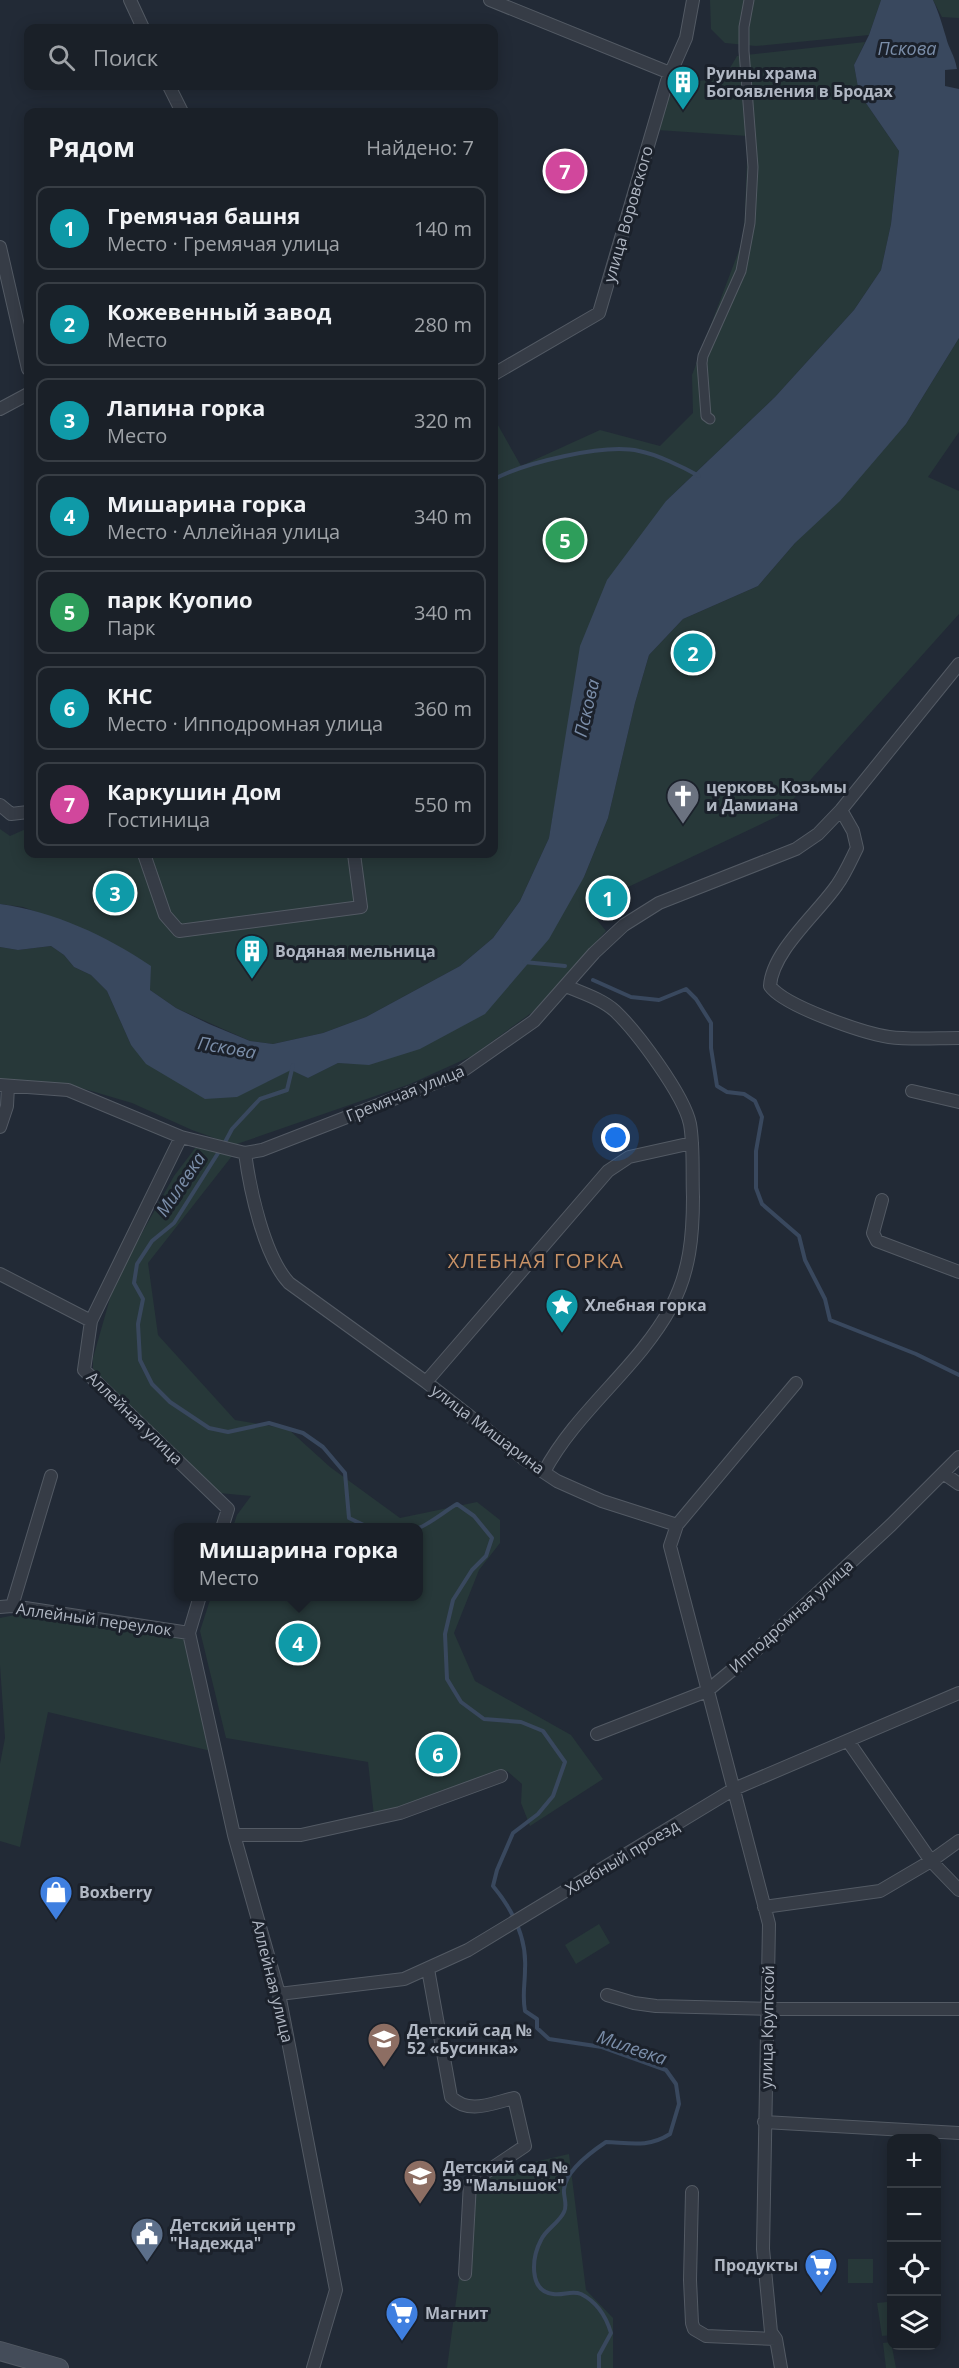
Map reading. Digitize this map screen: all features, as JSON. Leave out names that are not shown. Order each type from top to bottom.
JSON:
[{"type":"main road","points":[[0,2351],[60,2368]]},
{"type":"street","points":[[130,0],[141,24]]},
{"type":"street","points":[[490,0],[670,73]]},
{"type":"street","name":"улица Воровского","points":[[498,372],[599,313],[670,73],[686,38],[693,0]]},
{"type":"street","points":[[710,419],[706,416],[703,356],[741,271],[750,223],[753,167],[744,51],[744,27],[749,0]]},
{"type":"street","points":[[171,90],[180,108]]},
{"type":"street","points":[[0,247],[24,352]]},
{"type":"street","points":[[0,409],[24,396]]},
{"type":"street","name":"Гремячая улица","points":[[4,1085],[68,1090],[181,1137],[240,1152],[262,1150],[458,1074],[534,1021],[594,953],[624,925],[659,903],[796,849],[818,834],[841,810],[959,664]]},
{"type":"street","points":[[0,805],[11,814],[24,812]]},
{"type":"street","points":[[841,810],[853,831],[857,848],[837,885],[804,923],[774,970],[771,986],[783,999],[863,1030],[890,1037],[959,1038]]},
{"type":"street","points":[[145,858],[165,915],[178,931],[362,907],[355,858]]},
{"type":"street","points":[[544,1472],[556,1450],[576,1424],[654,1333],[672,1306],[684,1279],[693,1219],[692,1143],[690,1123],[684,1105],[653,1058],[614,1010],[569,983]]},
{"type":"street","points":[[0,1127],[8,1106],[4,1085]]},
{"type":"street","points":[[912,1091],[959,1102]]},
{"type":"street","points":[[0,1274],[91,1321],[181,1137]]},
{"type":"street","points":[[426,1382],[608,1171],[629,1157],[692,1143]]},
{"type":"street","name":"улица Мишарина","points":[[240,1152],[257,1213],[278,1271],[289,1283],[557,1481],[602,1501],[677,1525]]},
{"type":"street","points":[[882,1200],[873,1233],[877,1241],[959,1272]]},
{"type":"street","name":"Аллейная улица","points":[[91,1321],[84,1370],[228,1509],[223,1523]]},
{"type":"street","points":[[707,1691],[670,1546],[677,1525],[796,1383]]},
{"type":"street","name":"Ипподромная улица","points":[[597,1734],[707,1691],[755,1651],[891,1525],[959,1456]]},
{"type":"street","points":[[943,1473],[959,1484]]},
{"type":"street","points":[[6,1606],[51,1476]]},
{"type":"street","name":"Аллейная улица","points":[[199,1601],[189,1633],[234,1835],[279,1994],[336,2290],[313,2368]]},
{"type":"street","name":"Аллейный переулок","points":[[6,1606],[189,1633]]},
{"type":"street","name":"улица Крупской","points":[[707,1691],[769,1924],[763,2249],[771,2332],[776,2338],[781,2368]]},
{"type":"street","name":"Хлебный проезд","points":[[279,1994],[404,1979],[428,1969],[468,1950],[734,1789],[959,1693]]},
{"type":"street","points":[[848,1741],[931,1861],[959,1890]]},
{"type":"street","points":[[234,1835],[301,1835],[400,1813],[501,1776]]},
{"type":"street","points":[[764,1907],[880,1891],[931,1861],[959,1841]]},
{"type":"street","points":[[428,1969],[451,2097],[464,2106],[472,2107],[514,2097],[525,2146],[470,2183],[465,2274]]},
{"type":"street","points":[[607,1995],[634,2003],[656,2006],[769,2009],[959,2009]]},
{"type":"street","points":[[764,2122],[959,2133]]},
{"type":"street","points":[[692,2192],[690,2280],[694,2329],[706,2336],[776,2338]]},
{"type":"shaded area","points":[[710,0],[881,0],[869,35],[756,46],[725,43],[711,29]]},
{"type":"shaded area","points":[[933,0],[959,0],[959,18],[942,17]]},
{"type":"shaded area","points":[[865,42],[854,65],[859,93],[899,151],[891,224],[881,270],[854,310],[775,397],[666,501],[562,763],[549,838],[520,901],[493,938],[460,966],[366,1017],[323,1033],[273,1044],[250,1041],[176,1008],[150,990],[72,925],[23,907],[0,904],[0,829],[10,836],[24,830],[24,858],[498,858],[498,425],[521,466],[600,430],[660,446],[693,413],[692,375],[744,237],[748,136],[657,130],[672,84],[724,78],[737,56]]},
{"type":"shaded area","points":[[959,338],[959,432],[928,477],[959,491],[959,614],[778,816],[626,888],[606,882],[592,888],[585,905],[606,931],[534,1011],[472,1056],[410,1084],[234,1145],[192,1130],[132,1103],[71,1085],[0,1082],[0,947],[18,950],[51,946],[64,955],[74,967],[91,975],[107,991],[131,1045],[176,1081],[267,1082],[291,1069],[308,1078],[338,1063],[369,1064],[584,877],[608,818],[635,703],[649,655],[683,619],[758,586],[906,424]]},
{"type":"shaded area","points":[[196,1147],[232,1156],[148,1263],[158,1335],[235,1420],[288,1429],[330,1467],[400,1518],[477,1502],[500,1520],[500,1543],[479,1570],[454,1633],[475,1681],[571,1735],[603,1779],[530,1826],[521,1803],[522,1784],[507,1771],[374,1816],[368,1762],[226,1738],[200,1631],[210,1601],[423,1601],[423,1523],[234,1523],[237,1515],[251,1496],[219,1493],[93,1369],[93,1358],[115,1281],[174,1176]]},
{"type":"shaded area","points":[[20,1614],[185,1637],[211,1751],[48,1712],[20,1847],[0,1841],[0,1764],[5,1738],[0,1665],[0,1618]]},
{"type":"shaded area","points":[[599,1924],[610,1943],[576,1964],[565,1945]]},
{"type":"shaded area","points":[[569,2154],[586,2290],[613,2318],[613,2368],[447,2368],[467,2219],[469,2177]]},
{"type":"shaded area","points":[[848,2259],[873,2259],[873,2283],[848,2283]]},
{"type":"shaded area","points":[[887,2302],[887,2335],[882,2336],[877,2303]]},
{"type":"shaded area","points":[[887,2342],[887,2350],[893,2350],[896,2368],[886,2368],[883,2343]]},
{"type":"water","name":"Пскова","points":[[881,0],[933,0],[956,64],[957,69],[945,70],[945,86],[959,89],[959,338],[906,424],[840,501],[795,543],[758,586],[683,619],[649,655],[635,703],[608,818],[584,877],[549,939],[485,1014],[420,1049],[369,1065],[338,1063],[308,1078],[291,1070],[237,1097],[205,1099],[146,1064],[131,1045],[107,991],[91,975],[74,967],[64,955],[51,946],[18,950],[0,947],[0,904],[40,912],[98,935],[151,966],[150,990],[176,1008],[250,1041],[273,1044],[323,1033],[366,1017],[460,966],[493,938],[520,901],[549,838],[580,646],[607,580],[666,501],[775,397],[854,310],[881,270],[891,224],[899,151],[859,93],[854,65],[869,35]]},
{"type":"waterway","points":[[498,477],[565,456],[624,449],[653,455],[699,476]]},
{"type":"waterway","points":[[524,962],[565,966]]},
{"type":"waterway","points":[[593,980],[631,997],[659,1000],[686,989],[696,999],[711,1023],[711,1048],[717,1086],[727,1092],[744,1094],[755,1101],[762,1117],[756,1151],[756,1188],[762,1204],[799,1236],[805,1260],[825,1299],[830,1320],[916,1354],[959,1375]]},
{"type":"waterway","name":"Милевка","points":[[224,1144],[232,1129],[260,1099],[287,1090],[293,1065]]},
{"type":"waterway","name":"Милевка","points":[[220,1150],[174,1223],[152,1241],[137,1264],[134,1283],[143,1299],[138,1324],[140,1360],[152,1384],[170,1402],[209,1428],[228,1432],[269,1423],[303,1433],[323,1447],[345,1473],[349,1518],[360,1523]]},
{"type":"waterway","name":"Милевка","points":[[423,1526],[457,1504],[474,1516],[492,1538],[486,1556],[472,1570],[453,1600],[445,1634],[447,1679],[461,1702],[484,1719],[521,1722],[543,1731],[565,1762],[553,1796],[538,1814],[513,1833],[497,1870],[493,1886],[512,1914],[524,1946],[525,2011],[537,2019],[537,2028],[549,2039],[602,2047],[666,2070],[676,2084],[679,2104],[670,2134],[646,2143],[606,2142],[580,2162],[566,2182],[564,2212],[543,2236],[538,2247],[534,2272],[539,2287],[553,2294],[581,2294],[592,2301],[604,2315],[611,2333],[599,2355],[599,2368]]},
{"type":"place","name":"Руины храма Богоявления в Бродах","points":[[683,111]]},
{"type":"place","name":"Каркушин Дом","points":[[565,171]]},
{"type":"place","name":"парк Куопио","points":[[565,540]]},
{"type":"place","name":"Кожевенный завод","points":[[693,653]]},
{"type":"place","name":"церковь Козьмы и Дамиана","points":[[683,825]]},
{"type":"place","name":"Лапина горка","points":[[115,893]]},
{"type":"place","name":"Гремячая башня","points":[[608,898]]},
{"type":"place","name":"Водяная мельница","points":[[252,980]]},
{"type":"place","name":"Хлебная горка","points":[[562,1334]]},
{"type":"place","name":"Мишарина горка","points":[[298,1643]]},
{"type":"place","name":"КНС","points":[[438,1754]]},
{"type":"place","name":"Boxberry","points":[[56,1921]]},
{"type":"place","name":"Детский сад № 52 «Бусинка»","points":[[384,2068]]},
{"type":"place","name":"Детский сад № 39 \"Малышок\"","points":[[420,2205]]},
{"type":"place","name":"Детский центр \"Надежда\"","points":[[147,2263]]},
{"type":"place","name":"Продукты","points":[[821,2294]]},
{"type":"place","name":"Магнит","points":[[402,2342]]},
{"type":"district","name":"ХЛЕБНАЯ ГОРКА","points":[[536,1260]]}]
